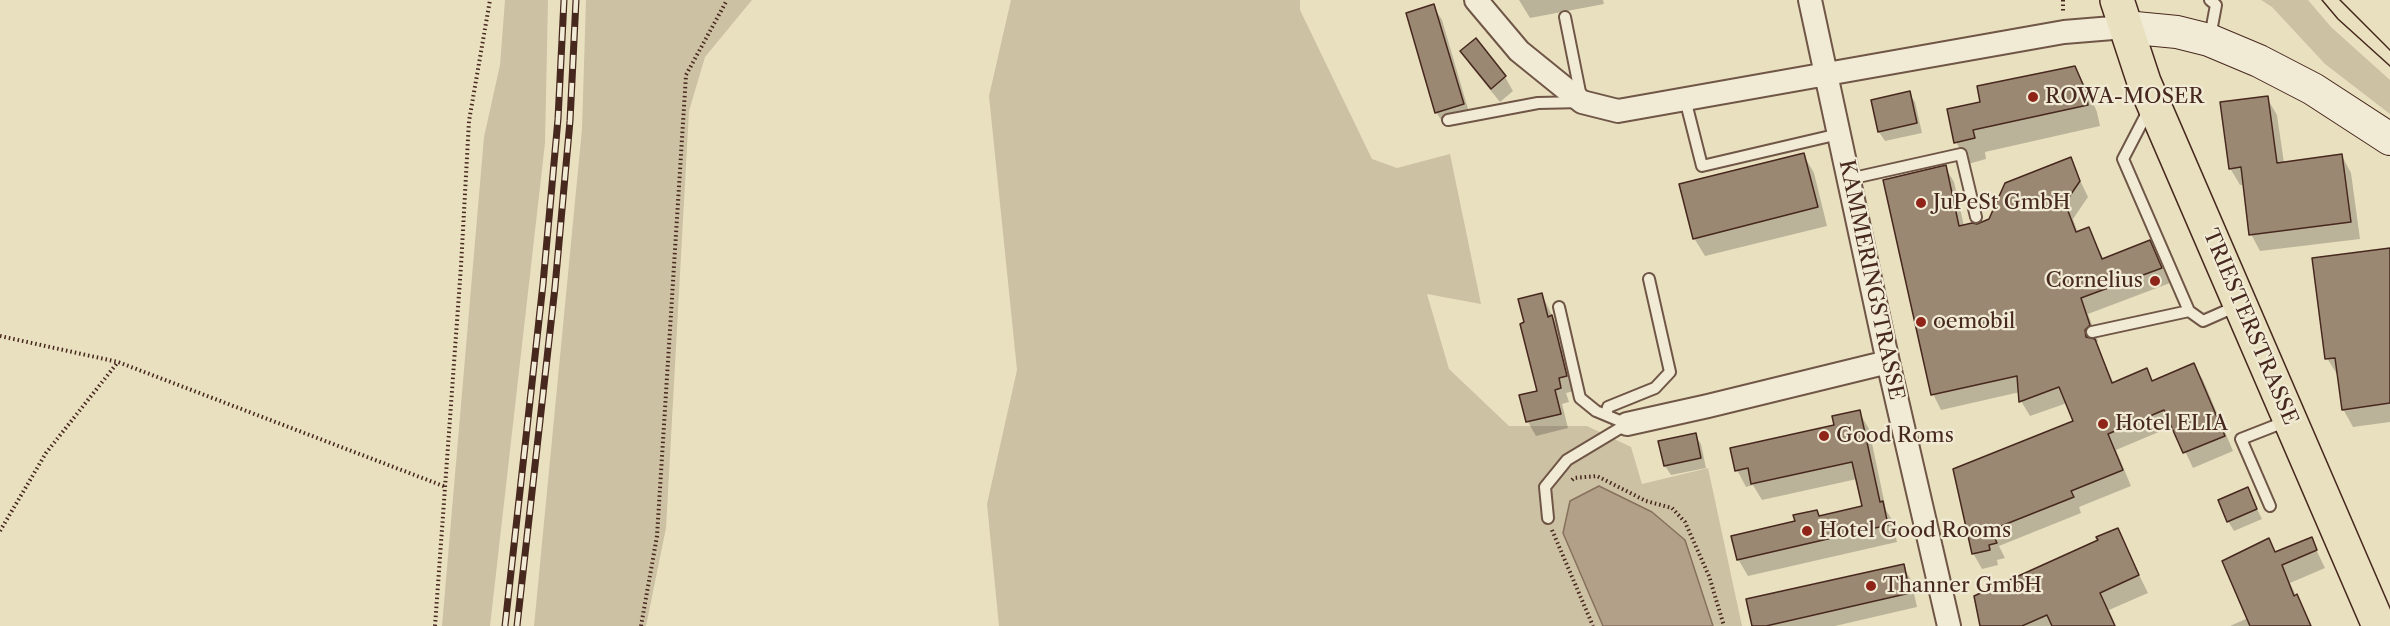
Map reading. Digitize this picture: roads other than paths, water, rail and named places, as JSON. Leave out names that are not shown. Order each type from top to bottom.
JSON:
[{"type":"main road","name":"TRIESTERSTRASSE","points":[[2121,14],[2153,102],[2379,626]]},
{"type":"street","points":[[1476,0],[1519,51],[1582,102],[1618,111],[2064,32],[2121,14],[2209,40],[2259,62],[2313,89],[2390,139]]},
{"type":"street","name":"KAMMERINGSTRASSE","points":[[1810,0],[1888,362],[1949,626]]},
{"type":"street","points":[[1628,424],[1888,362]]},
{"type":"lane","points":[[2209,40],[2216,5],[2210,0]]},
{"type":"lane","points":[[1448,120],[1538,103],[1582,102],[1565,17]]},
{"type":"lane","points":[[1685,99],[1702,166],[1839,134]]},
{"type":"lane","points":[[2153,102],[2123,159],[2189,311],[2203,321],[2240,304]]},
{"type":"lane","points":[[1849,179],[1961,154],[1976,217]]},
{"type":"lane","points":[[1606,415],[1608,407],[1655,388],[1670,372],[1649,279]]},
{"type":"lane","points":[[1559,307],[1580,398],[1596,411],[1628,424]]},
{"type":"lane","points":[[2092,332],[2189,311]]},
{"type":"lane","points":[[2270,507],[2241,440],[2290,420]]},
{"type":"lane","points":[[1548,518],[1545,487],[1567,460],[1628,424]]},
{"type":"tram line","points":[[2322,0],[2338,19],[2390,66]]},
{"type":"tram line","points":[[2340,0],[2390,50]]},
{"type":"railway","points":[[505,626],[543,284],[558,119],[564,0]]},
{"type":"railway","points":[[517,626],[555,287],[570,121],[576,0]]},
{"type":"place","name":"ROWA-MOSER","points":[[2033,97]]},
{"type":"place","name":"JuPeSt GmbH","points":[[1921,203]]},
{"type":"place","name":"Cornelius","points":[[2155,281]]},
{"type":"place","name":"oemobil","points":[[1921,322]]},
{"type":"place","name":"Hotel ELIA","points":[[2103,424]]},
{"type":"place","name":"Good Roms","points":[[1824,436]]},
{"type":"place","name":"Hotel Good Rooms","points":[[1807,531]]},
{"type":"place","name":"Thanner GmbH","points":[[1871,586]]}]
